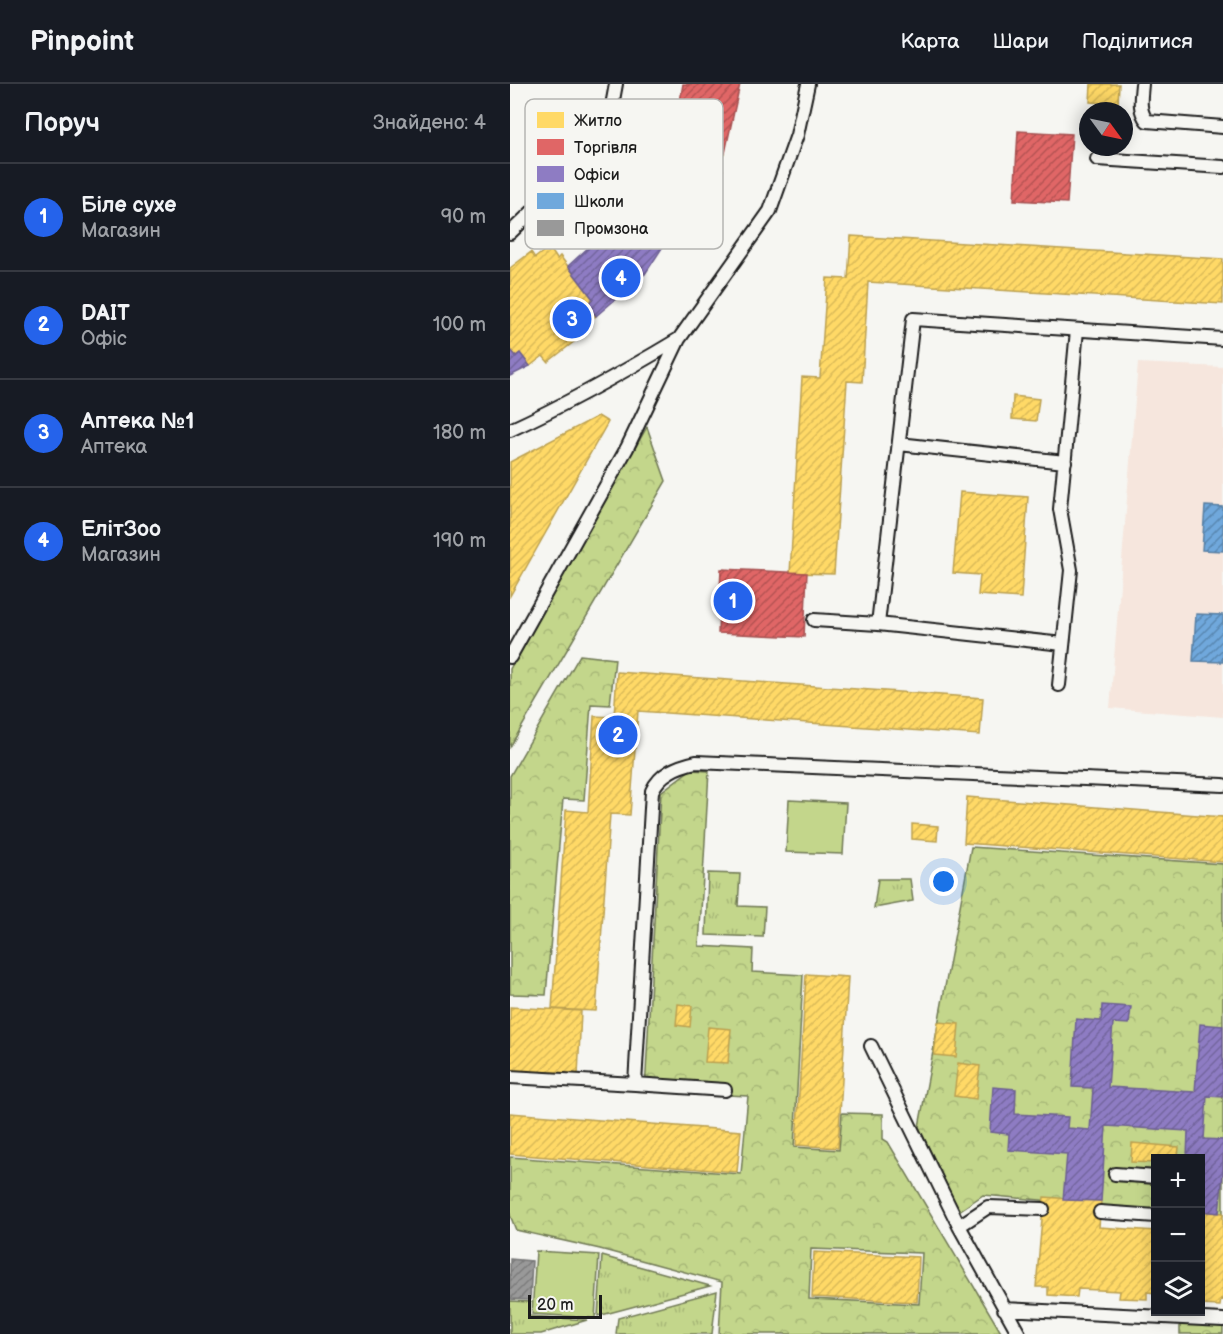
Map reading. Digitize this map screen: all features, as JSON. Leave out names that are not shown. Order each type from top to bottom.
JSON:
[{"type":"lane","points":[[613,99],[616,84]]},
{"type":"lane","points":[[510,657],[627,448],[679,339],[770,211],[797,135],[808,84]]},
{"type":"lane","points":[[1142,84],[1142,115],[1147,121],[1223,127]]},
{"type":"lane","points":[[1097,159],[1223,167]]},
{"type":"lane","points":[[510,233],[525,219]]},
{"type":"lane","points":[[878,624],[913,319],[1223,339]]},
{"type":"lane","points":[[1059,685],[1071,570],[1060,509],[1077,330]]},
{"type":"lane","points":[[510,430],[609,381],[679,339]]},
{"type":"lane","points":[[898,444],[1065,462]]},
{"type":"lane","points":[[814,620],[878,624],[1063,644]]},
{"type":"lane","points":[[635,1084],[652,791],[657,780],[680,766],[696,762],[1223,785]]},
{"type":"lane","points":[[871,1046],[959,1226],[1019,1334]]},
{"type":"lane","points":[[510,1077],[726,1090]]},
{"type":"lane","points":[[1115,1174],[1151,1177]]},
{"type":"lane","points":[[959,1226],[988,1207],[1043,1209]]},
{"type":"lane","points":[[1100,1212],[1151,1216]]},
{"type":"lane","points":[[1004,1309],[1223,1320]]},
{"type":"shaded area","points":[[1138,363],[1223,367],[1223,717],[1110,708]]},
{"type":"green space","points":[[647,427],[666,481],[510,747],[510,669]]},
{"type":"green space","points":[[580,655],[615,659],[610,705],[591,704],[584,800],[563,799],[546,995],[510,994],[510,776]]},
{"type":"green space","points":[[690,770],[709,771],[699,946],[753,949],[752,972],[803,975],[794,1147],[839,1150],[842,1113],[883,1114],[883,1139],[888,1142],[1002,1334],[719,1334],[722,1282],[600,1249],[516,1230],[510,1215],[510,1157],[741,1174],[748,1096],[645,1091],[661,792]],"holes":[[[811,1249],[922,1253],[919,1304],[809,1299]]]},
{"type":"green space","points":[[789,800],[846,803],[843,854],[786,852]]},
{"type":"green space","points":[[971,847],[1223,864],[1223,1216],[1205,1214],[1205,1154],[1151,1154],[1151,1210],[983,1195],[959,1211],[919,1127]]},
{"type":"green space","points":[[708,873],[740,874],[738,906],[765,907],[763,937],[706,935]]},
{"type":"green space","points":[[878,879],[910,879],[913,901],[874,908]]},
{"type":"green space","points":[[536,1251],[599,1255],[595,1318],[532,1314]]},
{"type":"green space","points":[[602,1256],[710,1286],[598,1316]]},
{"type":"green space","points":[[717,1291],[712,1334],[616,1334],[618,1318]]},
{"type":"green space","points":[[510,1301],[530,1302],[529,1316],[587,1320],[541,1334],[510,1334]]},
{"type":"green space","points":[[1180,1323],[1223,1326],[1223,1334],[1180,1334]]},
{"type":"building: Житло","points":[[1091,84],[1119,84],[1118,102],[1090,102]]},
{"type":"building: Житло","points":[[851,236],[1223,259],[1223,304],[868,282],[862,382],[847,381],[834,574],[790,573],[802,377],[820,378],[827,278],[848,279]]},
{"type":"building: Житло","points":[[546,249],[550,249],[557,259],[560,256],[593,299],[587,304],[596,316],[583,325],[588,331],[548,362],[543,356],[530,366],[520,353],[516,356],[510,349],[510,268],[531,252],[535,258]]},
{"type":"building: Житло","points":[[1013,396],[1039,399],[1036,421],[1012,419]]},
{"type":"building: Житло","points":[[598,416],[608,422],[510,596],[510,462]]},
{"type":"building: Житло","points":[[960,492],[1028,497],[1021,598],[978,595],[980,575],[953,573]]},
{"type":"building: Житло","points":[[617,672],[983,698],[980,735],[638,711],[630,815],[610,814],[596,1011],[552,1009],[566,810],[588,812],[594,716],[614,717]]},
{"type":"building: Житло","points":[[967,797],[1223,817],[1223,862],[964,843]]},
{"type":"building: Житло","points":[[912,824],[938,826],[937,841],[912,839]]},
{"type":"building: Житло","points":[[806,974],[848,977],[838,1148],[796,1145]]},
{"type":"building: Житло","points":[[678,1004],[692,1006],[690,1027],[676,1025]]},
{"type":"building: Житло","points":[[510,1007],[581,1011],[578,1076],[510,1073]]},
{"type":"building: Житло","points":[[938,1022],[959,1024],[956,1057],[934,1055]]},
{"type":"building: Житло","points":[[708,1027],[731,1029],[728,1063],[705,1062]]},
{"type":"building: Житло","points":[[958,1063],[980,1066],[976,1099],[954,1096]]},
{"type":"building: Житло","points":[[510,1113],[741,1131],[737,1172],[510,1154]]},
{"type":"building: Житло","points":[[1132,1143],[1179,1147],[1178,1154],[1151,1154],[1151,1163],[1131,1162]]},
{"type":"building: Житло","points":[[1044,1197],[1101,1201],[1099,1227],[1151,1231],[1151,1292],[1147,1292],[1147,1299],[1119,1298],[1120,1291],[1078,1289],[1077,1297],[1048,1295],[1048,1287],[1036,1287]]},
{"type":"building: Житло","points":[[1205,1211],[1223,1213],[1223,1300],[1221,1299],[1220,1306],[1205,1305]]},
{"type":"building: Житло","points":[[814,1252],[919,1257],[917,1302],[812,1297]]},
{"type":"building: Торгівля","points":[[683,84],[740,84],[725,153],[723,152],[723,99],[680,99]]},
{"type":"building: Торгівля","points":[[1018,131],[1072,134],[1067,203],[1014,200]]},
{"type":"building: Торгівля","points":[[721,569],[807,573],[804,637],[718,633]]},
{"type":"building: Офіси","points":[[587,249],[661,249],[645,274],[596,316],[587,304],[593,299],[568,266]]},
{"type":"building: Офіси","points":[[510,349],[516,356],[520,353],[530,366],[510,376]]},
{"type":"building: Офіси","points":[[1102,1005],[1131,1007],[1129,1024],[1113,1023],[1108,1087],[1195,1092],[1200,1024],[1223,1026],[1223,1097],[1207,1096],[1204,1139],[1223,1140],[1223,1173],[1219,1213],[1205,1212],[1205,1154],[1187,1154],[1188,1131],[1106,1126],[1101,1201],[1063,1200],[1067,1154],[1008,1150],[1009,1134],[990,1132],[993,1087],[1016,1089],[1015,1114],[1068,1117],[1067,1128],[1090,1130],[1093,1088],[1072,1087],[1076,1019],[1101,1021]]},
{"type":"building: Школи","points":[[1205,506],[1223,507],[1223,551],[1202,550]]},
{"type":"building: Школи","points":[[1196,614],[1223,615],[1223,662],[1193,661]]},
{"type":"building: Промзона","points":[[510,1259],[532,1261],[530,1300],[510,1299]]},
{"type":"place","name":"ЕлітЗоо","points":[[621,278]]},
{"type":"place","name":"Аптека №1","points":[[572,319]]},
{"type":"place","name":"Біле сухе","points":[[733,601]]},
{"type":"place","name":"DAIT","points":[[618,735]]}]
